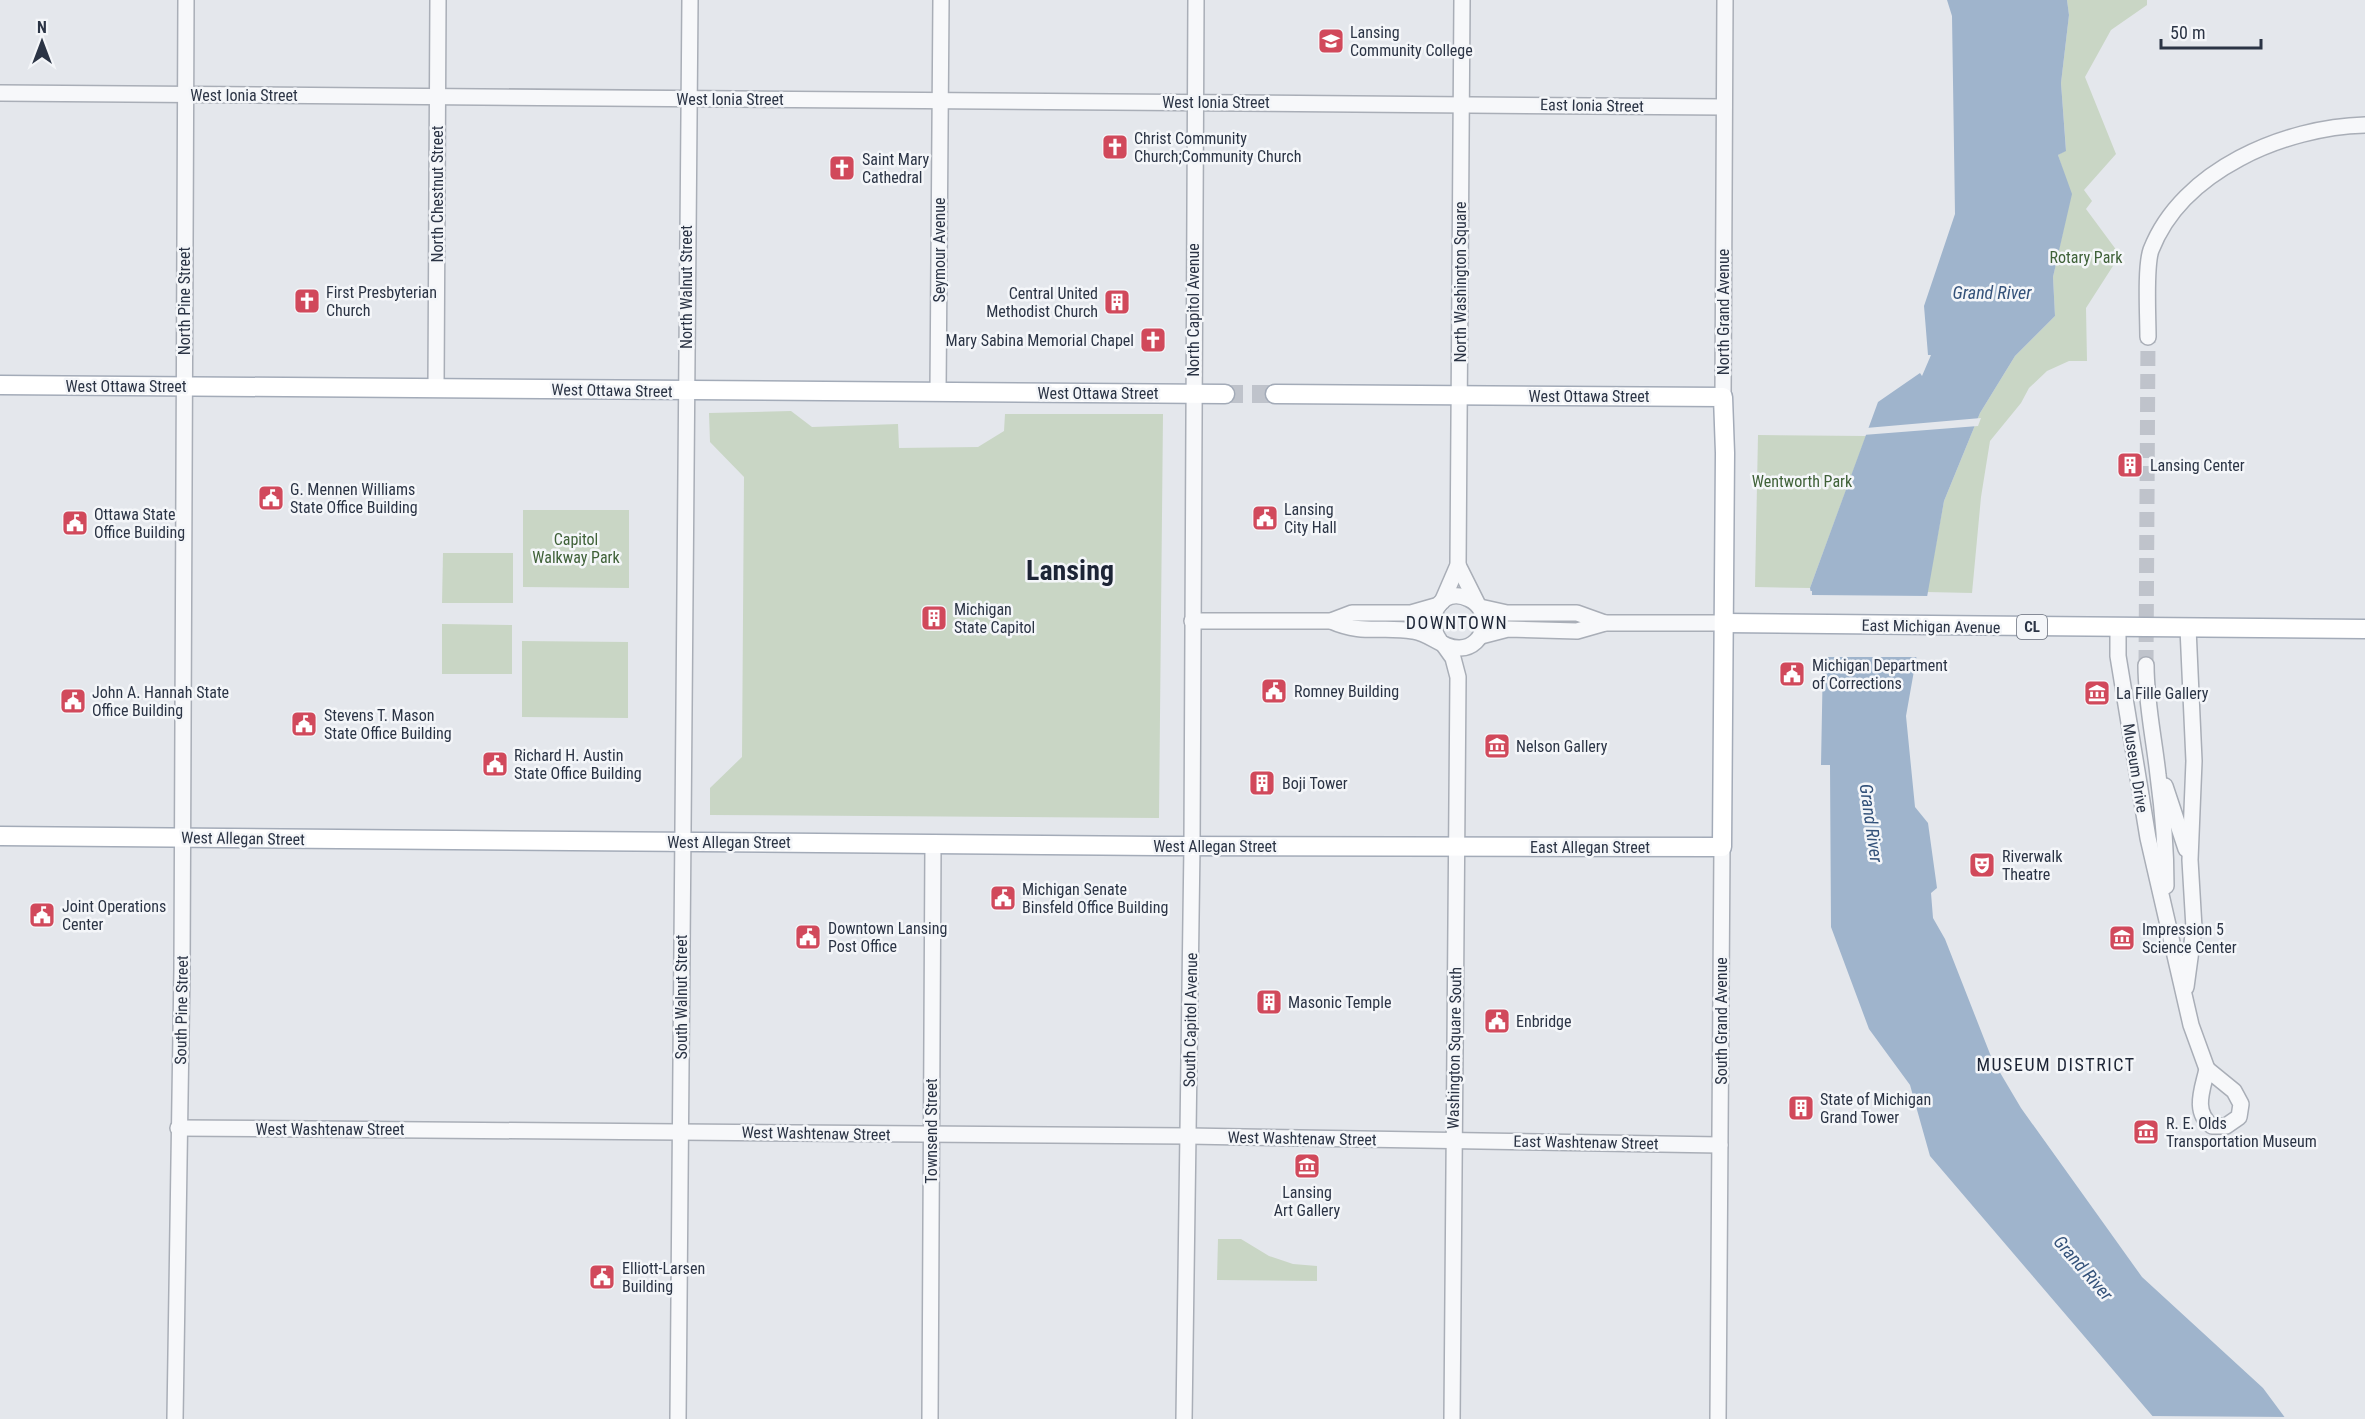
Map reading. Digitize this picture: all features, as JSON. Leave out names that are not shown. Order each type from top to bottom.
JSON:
[{"type":"main road","name":"West Ottawa Street","points":[[0,385],[1225,394]]},
{"type":"main road","name":"West Ottawa Street","points":[[1275,394],[1723,397]]},
{"type":"main road","name":"North Grand Avenue","points":[[1723,397],[1724,623]]},
{"type":"main road","name":"East Michigan Avenue","points":[[1724,623],[2365,629]]},
{"type":"main road","name":"South Grand Avenue","points":[[1722,847],[1724,623]]},
{"type":"main road","name":"West Allegan Street","points":[[0,836],[1457,848]]},
{"type":"main road","name":"East Allegan Street","points":[[1457,848],[1722,847]]},
{"type":"street","name":"North Pine Street","points":[[182,602],[186,0]]},
{"type":"street","name":"North Chestnut Street","points":[[436,388],[438,0]]},
{"type":"street","name":"North Walnut Street","points":[[684,575],[690,0]]},
{"type":"street","name":"Seymour Avenue","points":[[938,392],[940,0]]},
{"type":"street","name":"North Capitol Avenue","points":[[1192,621],[1196,0]]},
{"type":"street","name":"North Washington Square","points":[[1458,565],[1462,0]]},
{"type":"street","name":"North Grand Avenue","points":[[1723,397],[1725,0]]},
{"type":"street","name":"West Ionia Street","points":[[0,93],[1461,103]]},
{"type":"street","name":"East Ionia Street","points":[[1461,103],[1724,107]]},
{"type":"street","points":[[2148,337],[2150,252],[2165,222],[2199,187],[2240,157],[2278,141],[2318,130],[2365,125]]},
{"type":"street","points":[[1331,621],[1350,630],[1412,631],[1429,635],[1442,643],[1458,648],[1476,640],[1485,621],[1458,565]]},
{"type":"street","points":[[1442,643],[1432,626],[1432,617],[1458,565]]},
{"type":"street","name":"South Walnut Street","points":[[678,1419],[684,575]]},
{"type":"street","points":[[1192,621],[1331,621],[1352,613],[1412,613],[1456,596],[1471,599],[1478,605]]},
{"type":"street","name":"South Pine Street","points":[[175,1419],[182,838],[182,602]]},
{"type":"street","name":"East Michigan Avenue","points":[[1478,605],[1507,613],[1578,613],[1605,623]]},
{"type":"street","name":"South Capitol Avenue","points":[[1184,1419],[1192,846],[1192,621]]},
{"type":"street","name":"East Michigan Avenue","points":[[1476,640],[1508,629],[1577,631],[1605,623],[1724,623]]},
{"type":"street","name":"Museum Drive","points":[[2118,627],[2118,656],[2143,810],[2166,907],[2184,999],[2207,1069]]},
{"type":"street","name":"Museum Drive","points":[[2184,999],[2194,928],[2190,860],[2194,761],[2188,628]]},
{"type":"street","name":"Washington Square South","points":[[1458,677],[1476,640]]},
{"type":"street","name":"Washington Square South","points":[[1442,643],[1453,658],[1458,677],[1452,1419]]},
{"type":"street","name":"Museum Drive","points":[[2146,665],[2148,720],[2158,772],[2166,839],[2166,907]]},
{"type":"street","name":"Museum Drive","points":[[2158,772],[2168,793],[2190,860]]},
{"type":"street","name":"Townsend Street","points":[[930,1419],[933,844]]},
{"type":"street","name":"South Grand Avenue","points":[[1718,1419],[1722,847]]},
{"type":"street","name":"West Washtenaw Street","points":[[178,1128],[1453,1140]]},
{"type":"street","name":"East Washtenaw Street","points":[[1453,1140],[1720,1144]]},
{"type":"green space","name":"Rotary Park","points":[[2067,0],[2147,0],[2147,5],[2111,30],[2085,77],[2116,154],[2084,190],[2092,201],[2086,209],[2120,255],[2086,308],[2087,361],[2069,361],[2047,371],[2029,388],[2021,403],[1990,441],[1981,497],[1972,593],[1927,592],[1944,501],[1980,413],[2015,356],[2055,316],[2053,277],[2071,195],[2058,155],[2066,150],[2061,83],[2069,15]]},
{"type":"green space","points":[[791,411],[812,427],[898,424],[899,448],[978,447],[1004,431],[1005,414],[1163,414],[1159,818],[710,815],[710,788],[742,757],[744,477],[710,442],[709,413]]},
{"type":"green space","name":"Wentworth Park","points":[[1758,435],[1866,436],[1810,588],[1755,587]]},
{"type":"green space","name":"Capitol Walkway Park","points":[[523,510],[629,510],[629,588],[523,587]]},
{"type":"green space","name":"Capitol Walkway Park","points":[[443,553],[513,553],[513,603],[442,603]]},
{"type":"green space","points":[[442,624],[512,625],[512,674],[442,674]]},
{"type":"green space","points":[[522,641],[628,642],[628,718],[522,717]]},
{"type":"green space","points":[[1218,1239],[1241,1239],[1269,1256],[1293,1264],[1317,1266],[1317,1281],[1217,1280]]},
{"type":"water","name":"Grand River","points":[[1947,0],[2067,0],[2069,15],[2061,83],[2066,151],[2058,155],[2072,194],[2053,277],[2055,316],[2015,356],[1980,413],[1944,501],[1906,716],[1915,807],[1928,823],[1937,888],[1931,893],[1933,918],[1945,939],[1992,1059],[2021,1108],[2142,1277],[2263,1388],[2286,1419],[2155,1419],[1930,1156],[1910,1085],[1869,1029],[1831,927],[1830,765],[1821,765],[1823,657],[1810,588],[1878,402],[1920,373],[1922,376],[1931,355],[1928,355],[1924,306],[1955,214],[1952,16]]},
{"type":"pier","points":[[1981,418],[1978,426],[1863,435],[1866,428]]},
{"type":"pier","points":[[1808,591],[1812,591],[1812,595],[1929,596],[1919,657],[1820,657]]},
{"type":"pier","points":[[2148,1416],[2288,1417],[2289,1419],[2151,1419]]},
{"type":"tunnel","points":[[2146,665],[2148,337]]},
{"type":"tunnel","points":[[1225,394],[1275,394]]},
{"type":"place","name":"Lansing Community College","points":[[1331,41]]},
{"type":"place","name":"Christ Community Church;Community Church","points":[[1115,147]]},
{"type":"place","name":"Saint Mary Cathedral","points":[[842,168]]},
{"type":"place","name":"First Presbyterian Church","points":[[307,301]]},
{"type":"place","name":"Central United Methodist Church","points":[[1117,302]]},
{"type":"place","name":"Mary Sabina Memorial Chapel","points":[[1153,340]]},
{"type":"place","name":"Lansing Center","points":[[2130,465]]},
{"type":"place","name":"G. Mennen Williams State Office Building","points":[[271,498]]},
{"type":"place","name":"Lansing City Hall","points":[[1265,518]]},
{"type":"place","name":"Ottawa State Office Building","points":[[75,523]]},
{"type":"place","name":"Michigan State Capitol","points":[[934,618]]},
{"type":"place","name":"Michigan Department of Corrections","points":[[1792,674]]},
{"type":"place","name":"Romney Building","points":[[1274,691]]},
{"type":"place","name":"La Fille Gallery","points":[[2097,693]]},
{"type":"place","name":"John A. Hannah State Office Building","points":[[73,701]]},
{"type":"place","name":"Stevens T. Mason State Office Building","points":[[304,724]]},
{"type":"place","name":"Nelson Gallery","points":[[1497,746]]},
{"type":"place","name":"Richard H. Austin State Office Building","points":[[495,764]]},
{"type":"place","name":"Boji Tower","points":[[1262,783]]},
{"type":"place","name":"Riverwalk Theatre","points":[[1982,865]]},
{"type":"place","name":"Michigan Senate Binsfeld Office Building","points":[[1003,898]]},
{"type":"place","name":"Joint Operations Center","points":[[42,915]]},
{"type":"place","name":"Downtown Lansing Post Office","points":[[808,937]]},
{"type":"place","name":"Impression 5 Science Center","points":[[2122,938]]},
{"type":"place","name":"Masonic Temple","points":[[1269,1002]]},
{"type":"place","name":"Enbridge","points":[[1497,1021]]},
{"type":"place","name":"State of Michigan Grand Tower","points":[[1801,1108]]},
{"type":"place","name":"R. E. Olds Transportation Museum","points":[[2146,1132]]},
{"type":"place","name":"Lansing Art Gallery","points":[[1307,1166]]},
{"type":"place","name":"Elliott-Larsen Building","points":[[602,1277]]},
{"type":"district","name":"Lansing","points":[[1070,570]]},
{"type":"district","name":"DOWNTOWN","points":[[1457,623]]},
{"type":"district","name":"MUSEUM DISTRICT","points":[[2056,1065]]}]
